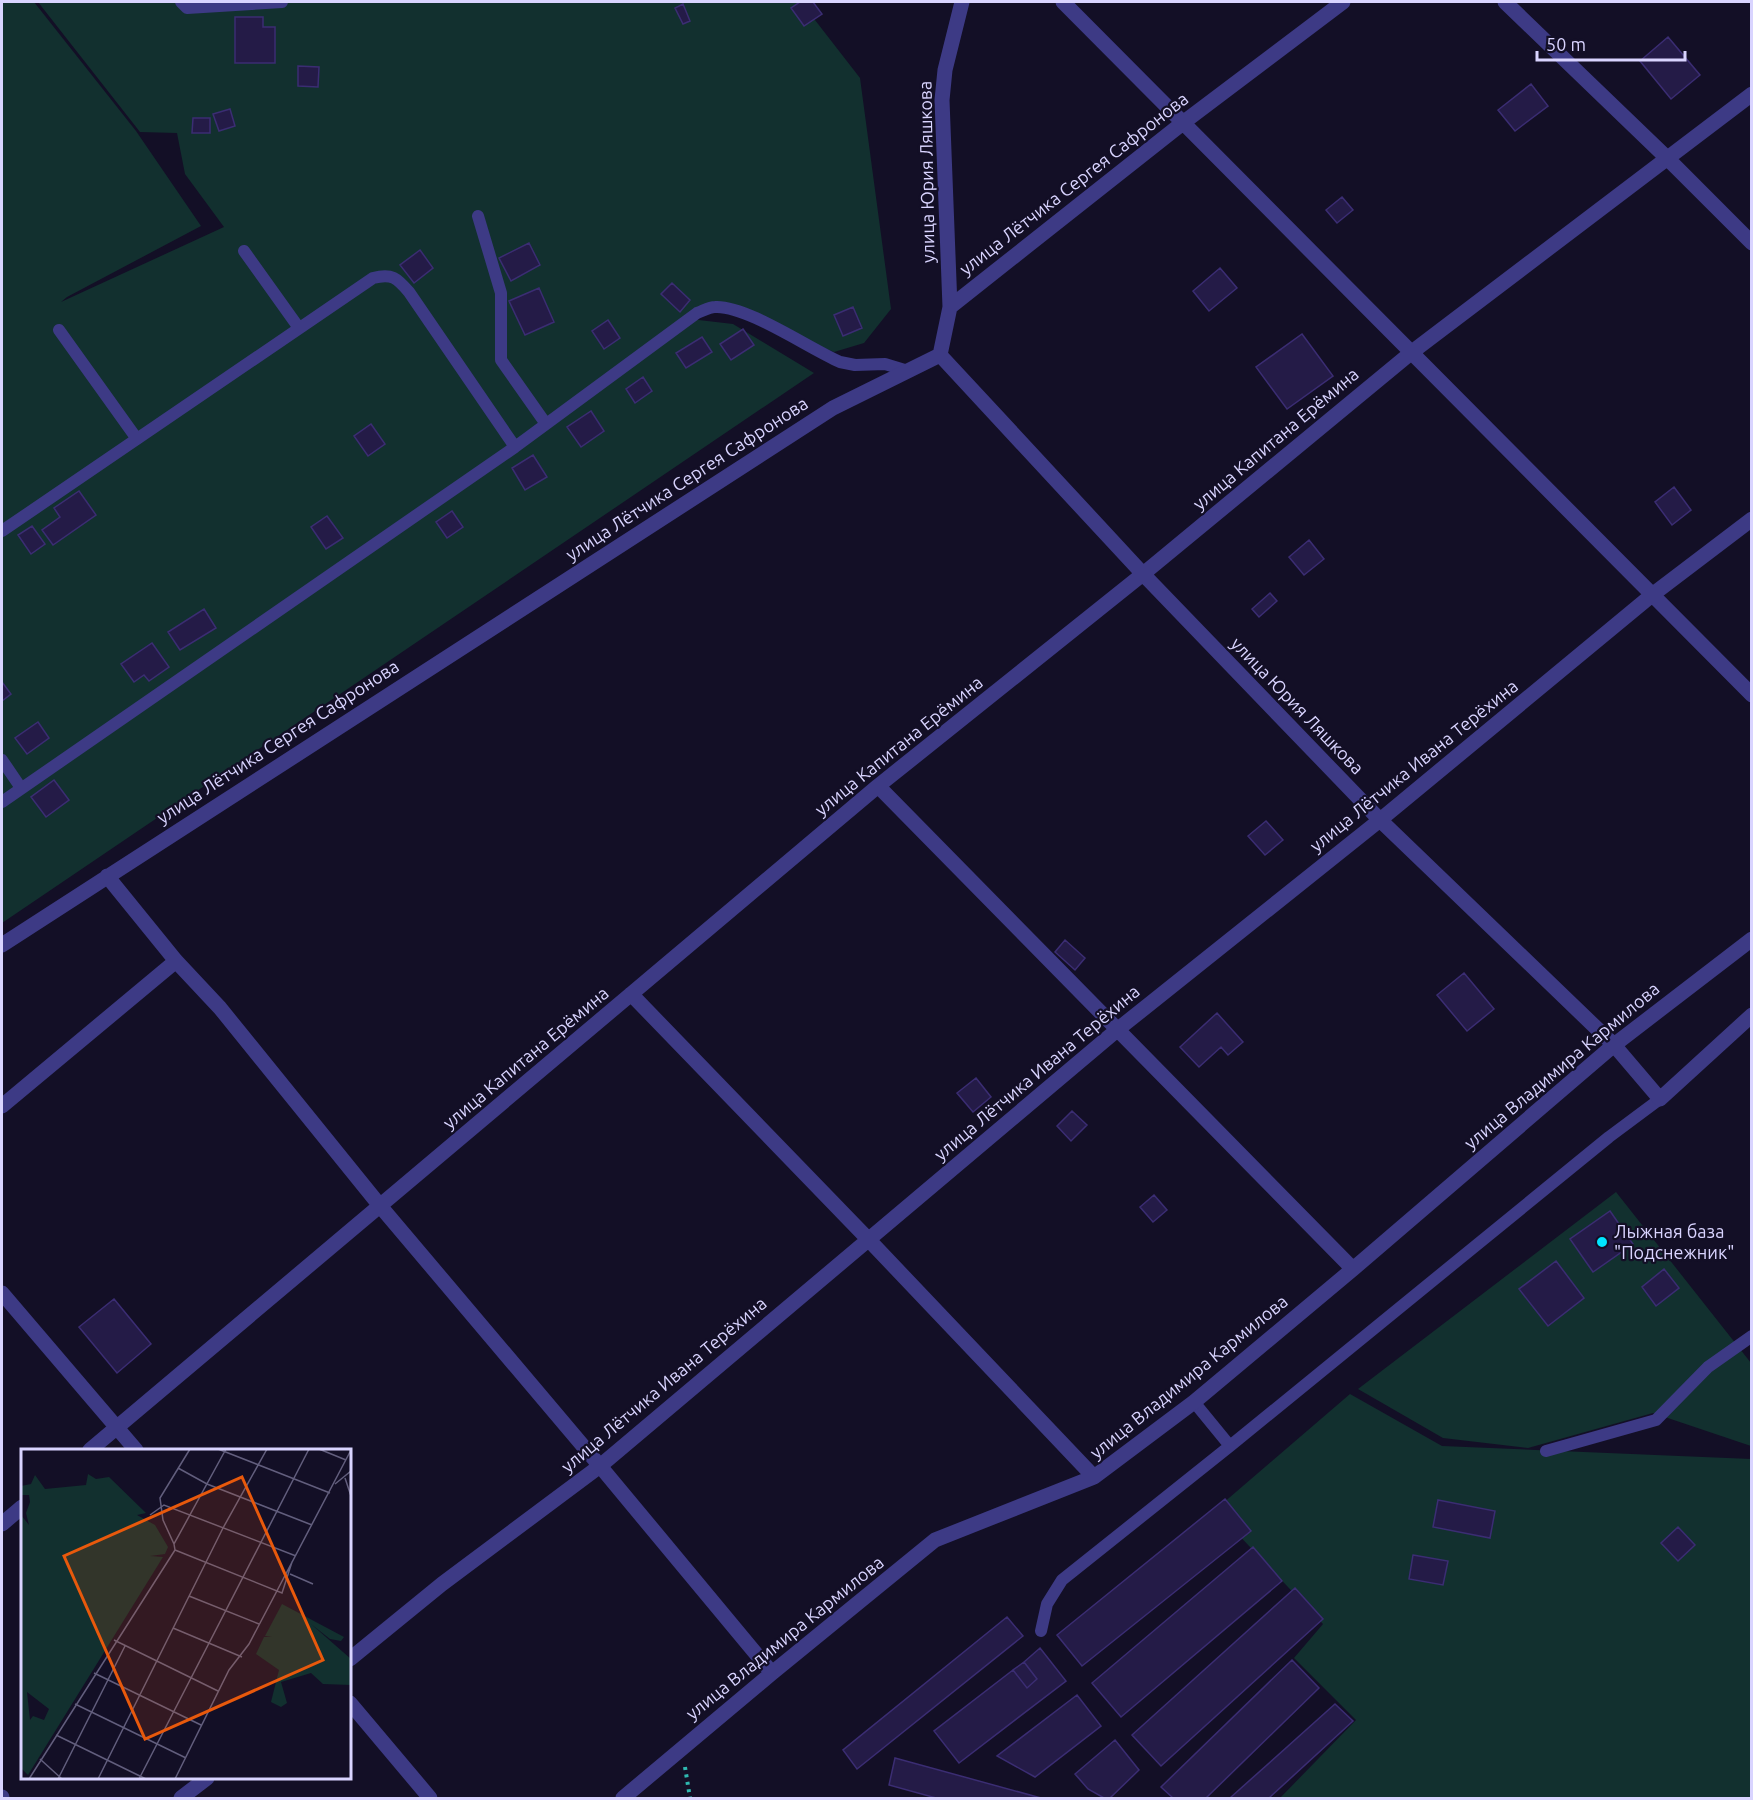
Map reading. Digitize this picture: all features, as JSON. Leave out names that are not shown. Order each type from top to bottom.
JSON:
[{"type":"street","name":"улица Юрия Ляшкова","points":[[950,307],[942,100],[945,70],[962,2]]},
{"type":"street","points":[[1063,2],[1752,694]]},
{"type":"street","name":"улица Лётчика Сергея Сафронова","points":[[950,307],[1184,122],[1343,2]]},
{"type":"street","points":[[1505,2],[1752,243]]},
{"type":"street","name":"улица Капитана Ерёмина","points":[[91,1449],[878,786],[1143,574],[1412,352],[1752,94]]},
{"type":"street","points":[[940,355],[950,307]]},
{"type":"street","name":"улица Юрия Ляшкова","points":[[940,355],[1143,574],[1380,820],[1614,1045],[1660,1099]]},
{"type":"street","name":"улица Лётчика Сергея Сафронова","points":[[2,945],[833,408],[940,355]]},
{"type":"street","name":"улица Лётчика Ивана Терёхина","points":[[351,1658],[442,1584],[600,1466],[1117,1030],[1380,820],[1652,595],[1752,519]]},
{"type":"street","points":[[878,786],[1353,1269]]},
{"type":"street","points":[[107,876],[177,961],[220,1008],[381,1207],[772,1673]]},
{"type":"street","name":"улица Владимира Кармилова","points":[[623,1798],[935,1540],[1094,1478],[1194,1402],[1614,1045],[1752,939]]},
{"type":"street","points":[[2,1106],[177,961]]},
{"type":"street","points":[[631,994],[868,1239],[1094,1478]]},
{"type":"street","points":[[1660,1099],[1752,1015]]},
{"type":"street","points":[[2,1293],[135,1449]]},
{"type":"street","points":[[2,1524],[21,1508]]},
{"type":"street","points":[[351,1704],[430,1798]]},
{"type":"street","points":[[181,1798],[206,1779]]},
{"type":"lane","points":[[181,2],[187,8],[282,2]]},
{"type":"lane","points":[[477,216],[501,293],[501,360],[546,424]]},
{"type":"lane","points":[[244,251],[299,328]]},
{"type":"lane","points":[[2,531],[373,278],[384,275],[397,278],[409,292],[515,447]]},
{"type":"lane","points":[[2,802],[515,447],[697,313],[713,307],[747,313],[840,362],[855,365],[885,364],[908,371]]},
{"type":"lane","points":[[60,330],[137,439]]},
{"type":"lane","points":[[2,760],[21,788]]},
{"type":"lane","points":[[1041,1631],[1047,1605],[1062,1580],[1600,1144],[1660,1099]]},
{"type":"lane","points":[[1546,1451],[1656,1420],[1708,1367],[1752,1336]]},
{"type":"lane","points":[[1194,1402],[1230,1446]]},
{"type":"path","points":[[682,1749],[690,1798]]},
{"type":"green space","points":[[2,2],[34,2],[136,131],[201,226],[61,302],[224,227],[185,174],[177,133],[140,132],[38,2],[801,2],[860,78],[891,309],[864,343],[834,352],[724,307],[690,319],[733,324],[814,373],[2,923]]},
{"type":"green space","points":[[1616,1192],[1751,1363],[1751,1446],[1653,1413],[1528,1448],[1443,1438],[1358,1389]]},
{"type":"green space","points":[[1350,1394],[1442,1446],[1751,1459],[1751,1798],[1280,1798],[1356,1720],[1294,1658],[1323,1624],[1215,1510]]},
{"type":"building","points":[[800,2],[813,2],[822,14],[804,26],[791,8]]},
{"type":"building","points":[[683,4],[690,21],[683,24],[675,8]]},
{"type":"building","points":[[235,17],[263,17],[263,27],[275,27],[275,63],[235,63]]},
{"type":"building","points":[[1668,37],[1700,75],[1671,99],[1640,61]]},
{"type":"building","points":[[298,66],[319,67],[318,87],[298,86]]},
{"type":"building","points":[[1531,84],[1548,106],[1515,131],[1498,110]]},
{"type":"building","points":[[230,109],[235,126],[219,131],[213,114]]},
{"type":"building","points":[[193,118],[210,118],[210,133],[192,133]]},
{"type":"building","points":[[1342,197],[1353,210],[1337,223],[1326,210]]},
{"type":"building","points":[[529,243],[540,265],[511,281],[499,258]]},
{"type":"building","points":[[420,250],[433,268],[414,283],[400,265]]},
{"type":"building","points":[[1220,268],[1237,288],[1209,311],[1193,291]]},
{"type":"building","points":[[672,283],[690,300],[680,312],[661,294]]},
{"type":"building","points":[[539,288],[554,322],[525,335],[509,301]]},
{"type":"building","points":[[853,307],[862,328],[843,336],[834,315]]},
{"type":"building","points":[[608,320],[620,338],[604,349],[592,331]]},
{"type":"building","points":[[743,329],[754,345],[731,360],[720,344]]},
{"type":"building","points":[[1302,334],[1333,376],[1287,409],[1256,367]]},
{"type":"building","points":[[702,337],[712,352],[686,368],[676,353]]},
{"type":"building","points":[[643,377],[652,391],[635,403],[626,389]]},
{"type":"building","points":[[591,411],[604,431],[581,447],[567,427]]},
{"type":"building","points":[[371,424],[385,444],[368,456],[354,436]]},
{"type":"building","points":[[533,455],[547,477],[525,490],[512,468]]},
{"type":"building","points":[[1674,487],[1691,510],[1672,525],[1655,502]]},
{"type":"building","points":[[79,491],[96,515],[53,545],[42,530],[60,517],[54,508]]},
{"type":"building","points":[[452,511],[463,527],[447,538],[436,522]]},
{"type":"building","points":[[327,516],[343,538],[326,549],[311,527]]},
{"type":"building","points":[[32,526],[45,544],[31,554],[18,535]]},
{"type":"building","points":[[1309,540],[1324,559],[1304,575],[1289,557]]},
{"type":"building","points":[[1270,593],[1277,601],[1259,617],[1252,609]]},
{"type":"building","points":[[204,609],[216,628],[180,650],[168,632]]},
{"type":"building","points":[[152,643],[169,667],[149,681],[144,675],[134,682],[121,664]]},
{"type":"building","points":[[2,682],[11,694],[2,701]]},
{"type":"building","points":[[38,722],[49,738],[27,754],[15,738]]},
{"type":"building","points":[[54,780],[69,800],[46,817],[31,797]]},
{"type":"building","points":[[1266,821],[1283,840],[1265,855],[1248,836]]},
{"type":"building","points":[[1065,940],[1085,958],[1075,970],[1055,952]]},
{"type":"building","points":[[1464,973],[1494,1009],[1467,1031],[1437,995]]},
{"type":"building","points":[[1217,1013],[1243,1042],[1228,1055],[1221,1047],[1199,1067],[1180,1047]]},
{"type":"building","points":[[976,1078],[991,1097],[973,1112],[957,1093]]},
{"type":"building","points":[[1072,1111],[1087,1125],[1071,1141],[1057,1126]]},
{"type":"building","points":[[1154,1195],[1167,1210],[1153,1222],[1140,1207]]},
{"type":"building","name":"Лыжная база \"Подснежник\"","points":[[1610,1211],[1633,1244],[1593,1272],[1570,1239]]},
{"type":"building","points":[[1556,1261],[1584,1298],[1548,1326],[1519,1289]]},
{"type":"building","points":[[1664,1269],[1679,1288],[1656,1306],[1642,1287]]},
{"type":"building","points":[[114,1299],[151,1344],[117,1373],[79,1327]]},
{"type":"building","points":[[1225,1499],[1251,1531],[1082,1666],[1057,1635]]},
{"type":"building","points":[[1438,1500],[1495,1511],[1490,1538],[1433,1527]]},
{"type":"building","points":[[1678,1527],[1695,1545],[1678,1561],[1661,1543]]},
{"type":"building","points":[[1253,1547],[1282,1581],[1121,1717],[1092,1683]]},
{"type":"building","points":[[1413,1555],[1448,1561],[1443,1585],[1409,1579]]},
{"type":"building","points":[[1295,1588],[1323,1619],[1161,1766],[1132,1735]]},
{"type":"building","points":[[1007,1617],[1023,1636],[857,1769],[843,1750]]},
{"type":"building","points":[[1040,1648],[1066,1681],[959,1763],[934,1731],[1013,1670],[1027,1688],[1037,1679],[1024,1662]]},
{"type":"building","points":[[1292,1660],[1319,1688],[1206,1798],[1173,1798],[1161,1787]]},
{"type":"building","points":[[1024,1662],[1037,1679],[1027,1688],[1013,1670]]},
{"type":"building","points":[[1077,1695],[1101,1726],[1035,1777],[997,1756]]},
{"type":"building","points":[[1335,1704],[1353,1721],[1269,1798],[1230,1798]]},
{"type":"building","points":[[1115,1740],[1139,1770],[1110,1798],[1104,1798],[1088,1789],[1075,1774]]},
{"type":"building","points":[[895,1758],[1041,1798],[936,1798],[889,1785]]},
{"type":"place","name":"Лыжная база \"Подснежник\"","points":[[1602,1242]]}]
